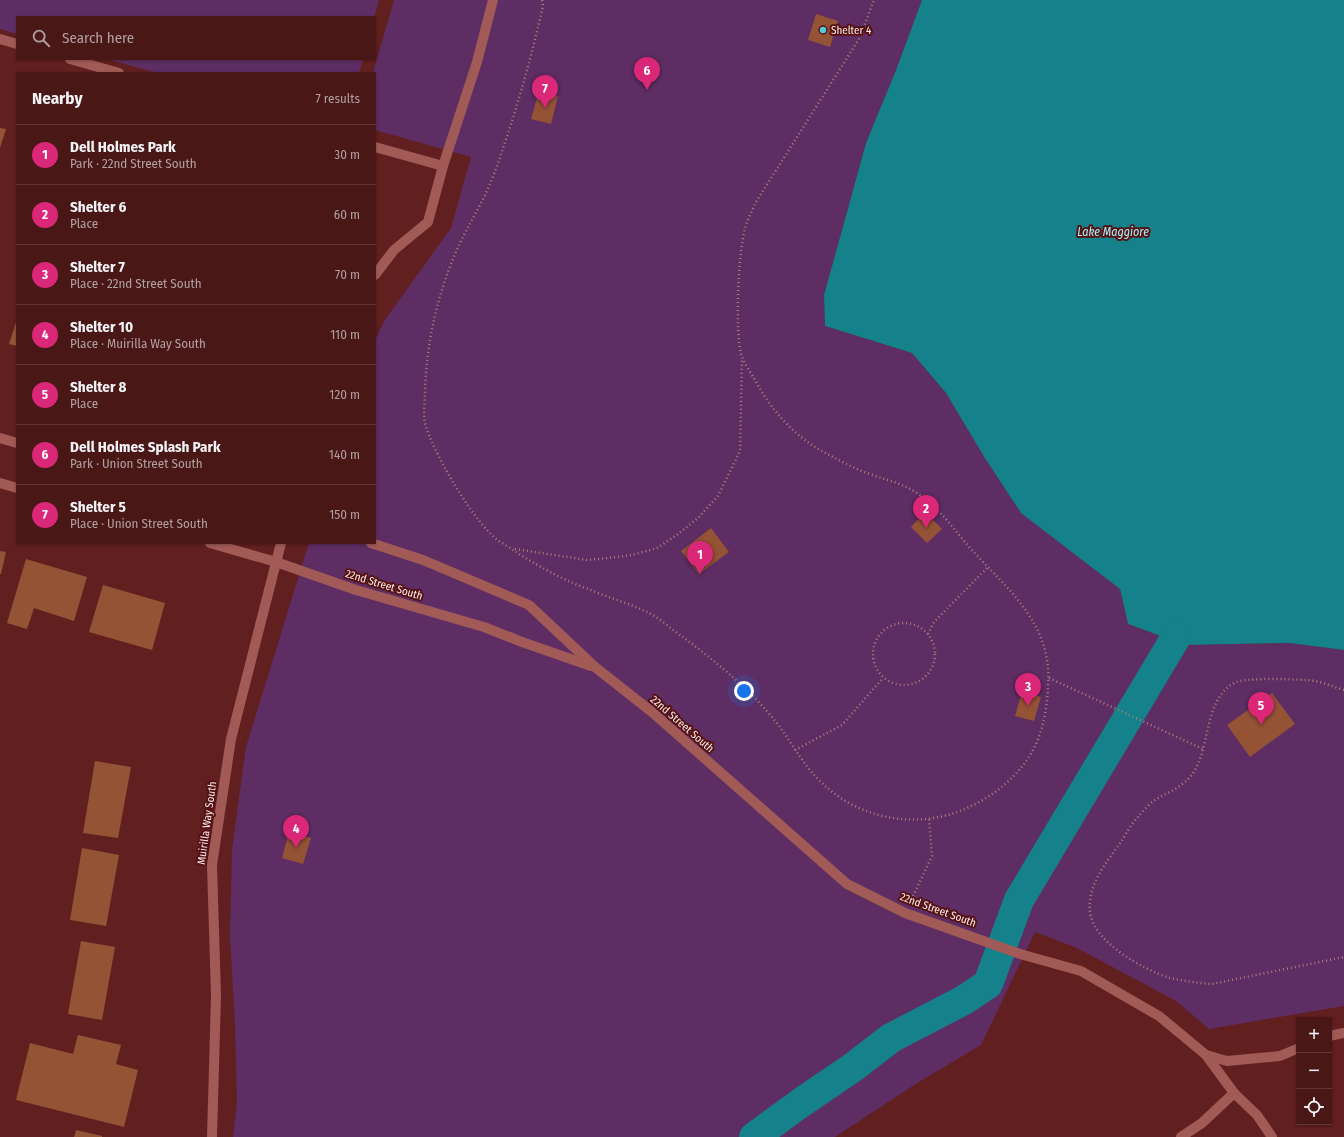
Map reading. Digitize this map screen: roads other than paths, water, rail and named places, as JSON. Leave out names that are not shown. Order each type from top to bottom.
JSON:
[{"type":"street","points":[[376,274],[394,250],[428,222],[443,166],[477,62],[493,0]]},
{"type":"street","points":[[0,39],[16,44]]},
{"type":"street","points":[[74,60],[116,72]]},
{"type":"street","points":[[376,147],[443,166]]},
{"type":"street","points":[[0,438],[16,443]]},
{"type":"street","points":[[0,483],[16,488]]},
{"type":"street","name":"22nd Street South","points":[[213,544],[276,562],[356,590],[484,627],[595,668]]},
{"type":"street","name":"Muirilla Way South","points":[[212,1137],[216,996],[212,865],[231,739],[281,544]]},
{"type":"street","name":"22nd Street South","points":[[374,544],[423,560],[529,605],[595,668],[652,712],[847,884],[905,913],[980,938],[1020,954],[1081,971],[1160,1016],[1206,1055],[1227,1061],[1280,1056],[1296,1049]]},
{"type":"street","points":[[1332,1035],[1344,1033]]},
{"type":"street","points":[[1206,1055],[1234,1093],[1257,1115],[1272,1137]]},
{"type":"street","points":[[1181,1137],[1202,1123],[1234,1093]]},
{"type":"water","name":"Lake Maggiore","points":[[922,0],[1344,0],[1344,650],[1289,643],[1185,645],[1128,624],[1120,589],[1021,513],[983,455],[946,393],[912,353],[825,326],[824,295],[866,143],[896,70]]},
{"type":"waterway","points":[[754,1137],[852,1068],[891,1038],[964,1000],[988,984],[1019,900],[1176,637]]},
{"type":"place","name":"Shelter 4","points":[[823,30]]},
{"type":"place","name":"Dell Holmes Splash Park","points":[[647,90]]},
{"type":"place","name":"Shelter 5","points":[[545,108]]},
{"type":"place","name":"Shelter 6","points":[[926,528]]},
{"type":"place","name":"Dell Holmes Park","points":[[700,574]]},
{"type":"place","name":"Shelter 7","points":[[1028,706]]},
{"type":"place","name":"Shelter 8","points":[[1261,725]]},
{"type":"place","name":"Shelter 10","points":[[296,848]]}]
